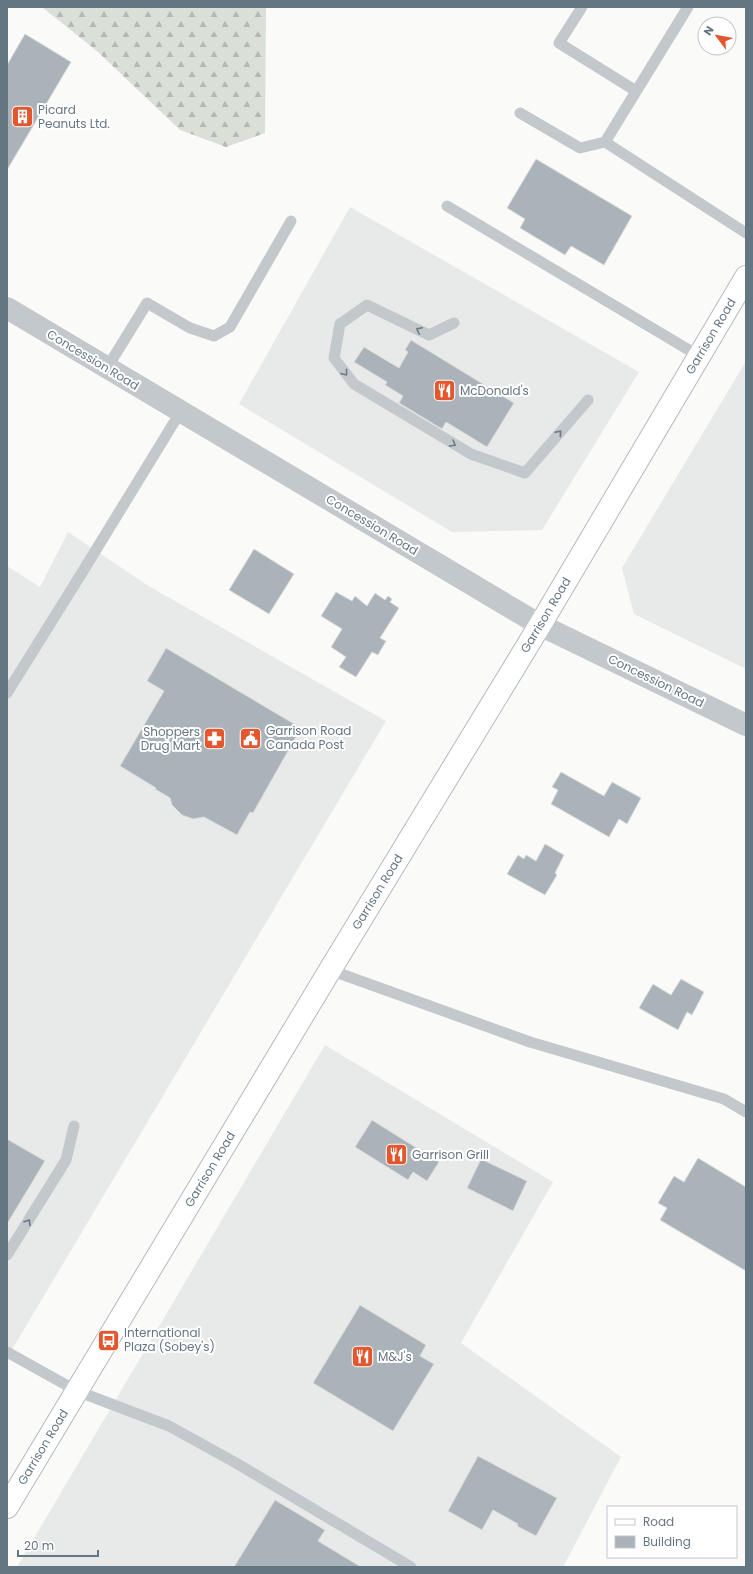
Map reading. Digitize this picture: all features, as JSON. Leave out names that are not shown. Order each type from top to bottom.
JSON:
[{"type":"main road","name":"Garrison Road","points":[[7,1507],[330,970],[540,625],[746,277]]},
{"type":"street","name":"Concession Road","points":[[7,308],[540,625],[746,725]]},
{"type":"lane","points":[[582,7],[559,43],[636,91]]},
{"type":"lane","points":[[520,113],[580,148],[605,142],[688,7]]},
{"type":"lane","points":[[605,142],[746,232]]},
{"type":"lane","points":[[447,206],[699,356]]},
{"type":"lane","points":[[107,368],[147,303],[190,328],[214,336],[230,327],[291,221]]},
{"type":"lane","points":[[454,323],[429,335],[367,305],[340,324],[334,358],[354,384],[425,427],[471,454],[525,473],[588,400]]},
{"type":"lane","points":[[7,693],[181,411]]},
{"type":"lane","points":[[330,970],[530,1042],[724,1099],[746,1112]]},
{"type":"lane","points":[[7,1255],[66,1160],[74,1126]]},
{"type":"lane","points":[[7,1352],[77,1391],[169,1426],[236,1463],[411,1567]]},
{"type":"shaded area","points":[[350,207],[639,372],[542,530],[452,532],[239,404]]},
{"type":"shaded area","points":[[746,361],[746,669],[634,614],[622,568]]},
{"type":"shaded area","points":[[68,532],[147,585],[386,721],[7,1358],[7,566],[40,587]]},
{"type":"shaded area","points":[[325,1045],[553,1182],[461,1343],[621,1457],[563,1567],[17,1567]]},
{"type":"green space","points":[[42,7],[266,7],[265,133],[226,147],[180,130],[98,52]]},
{"type":"building","name":"Picard Peanuts Ltd.","points":[[25,34],[71,62],[7,170],[7,65]]},
{"type":"building","points":[[536,159],[632,216],[604,265],[571,246],[565,255],[520,228],[525,219],[507,208]]},
{"type":"building","name":"McDonald's","points":[[411,340],[514,403],[487,447],[446,422],[442,429],[399,403],[403,396],[385,385],[387,382],[354,362],[364,347],[399,368],[408,352],[405,350]]},
{"type":"building","points":[[254,549],[294,574],[269,614],[229,590]]},
{"type":"building","points":[[336,592],[352,601],[355,596],[367,606],[375,593],[385,600],[388,596],[392,599],[390,602],[399,608],[380,638],[386,641],[378,655],[372,652],[356,677],[339,667],[346,657],[331,647],[342,629],[321,616]]},
{"type":"building","name":"Shoppers Drug Mart","points":[[166,648],[301,728],[253,813],[250,812],[237,835],[204,817],[193,819],[182,815],[172,805],[170,798],[120,766],[164,691],[147,681]]},
{"type":"building","points":[[561,772],[604,796],[612,782],[641,798],[627,824],[619,819],[609,837],[551,804],[558,790],[552,787]]},
{"type":"building","points":[[545,844],[564,855],[555,873],[557,875],[545,895],[507,874],[518,855],[524,859],[526,855],[536,861]]},
{"type":"building","points":[[681,979],[704,992],[692,1015],[687,1012],[678,1030],[639,1008],[653,984],[671,995]]},
{"type":"building","name":"Garrison Grill","points":[[372,1120],[439,1162],[427,1181],[413,1172],[408,1180],[355,1147]]},
{"type":"building","points":[[7,1139],[45,1161],[7,1224]]},
{"type":"building","points":[[698,1158],[746,1187],[746,1271],[660,1220],[667,1208],[658,1203],[674,1176],[684,1182]]},
{"type":"building","points":[[481,1159],[527,1181],[513,1211],[467,1188]]},
{"type":"building","points":[[360,1305],[426,1345],[420,1356],[434,1364],[393,1431],[313,1383]]},
{"type":"building","points":[[478,1456],[557,1498],[536,1536],[517,1526],[518,1524],[493,1510],[482,1530],[448,1511]]},
{"type":"building","points":[[275,1500],[325,1530],[318,1541],[361,1567],[234,1567]]},
{"type":"place","name":"Picard Peanuts Ltd.","points":[[23,117]]},
{"type":"place","name":"McDonald's","points":[[444,391]]},
{"type":"place","name":"Garrison Road Canada Post","points":[[250,738]]},
{"type":"place","name":"Shoppers Drug Mart","points":[[215,739]]},
{"type":"place","name":"Garrison Grill","points":[[397,1155]]},
{"type":"place","name":"International Plaza (Sobey's)","points":[[108,1340]]},
{"type":"place","name":"M&J's","points":[[363,1357]]}]
